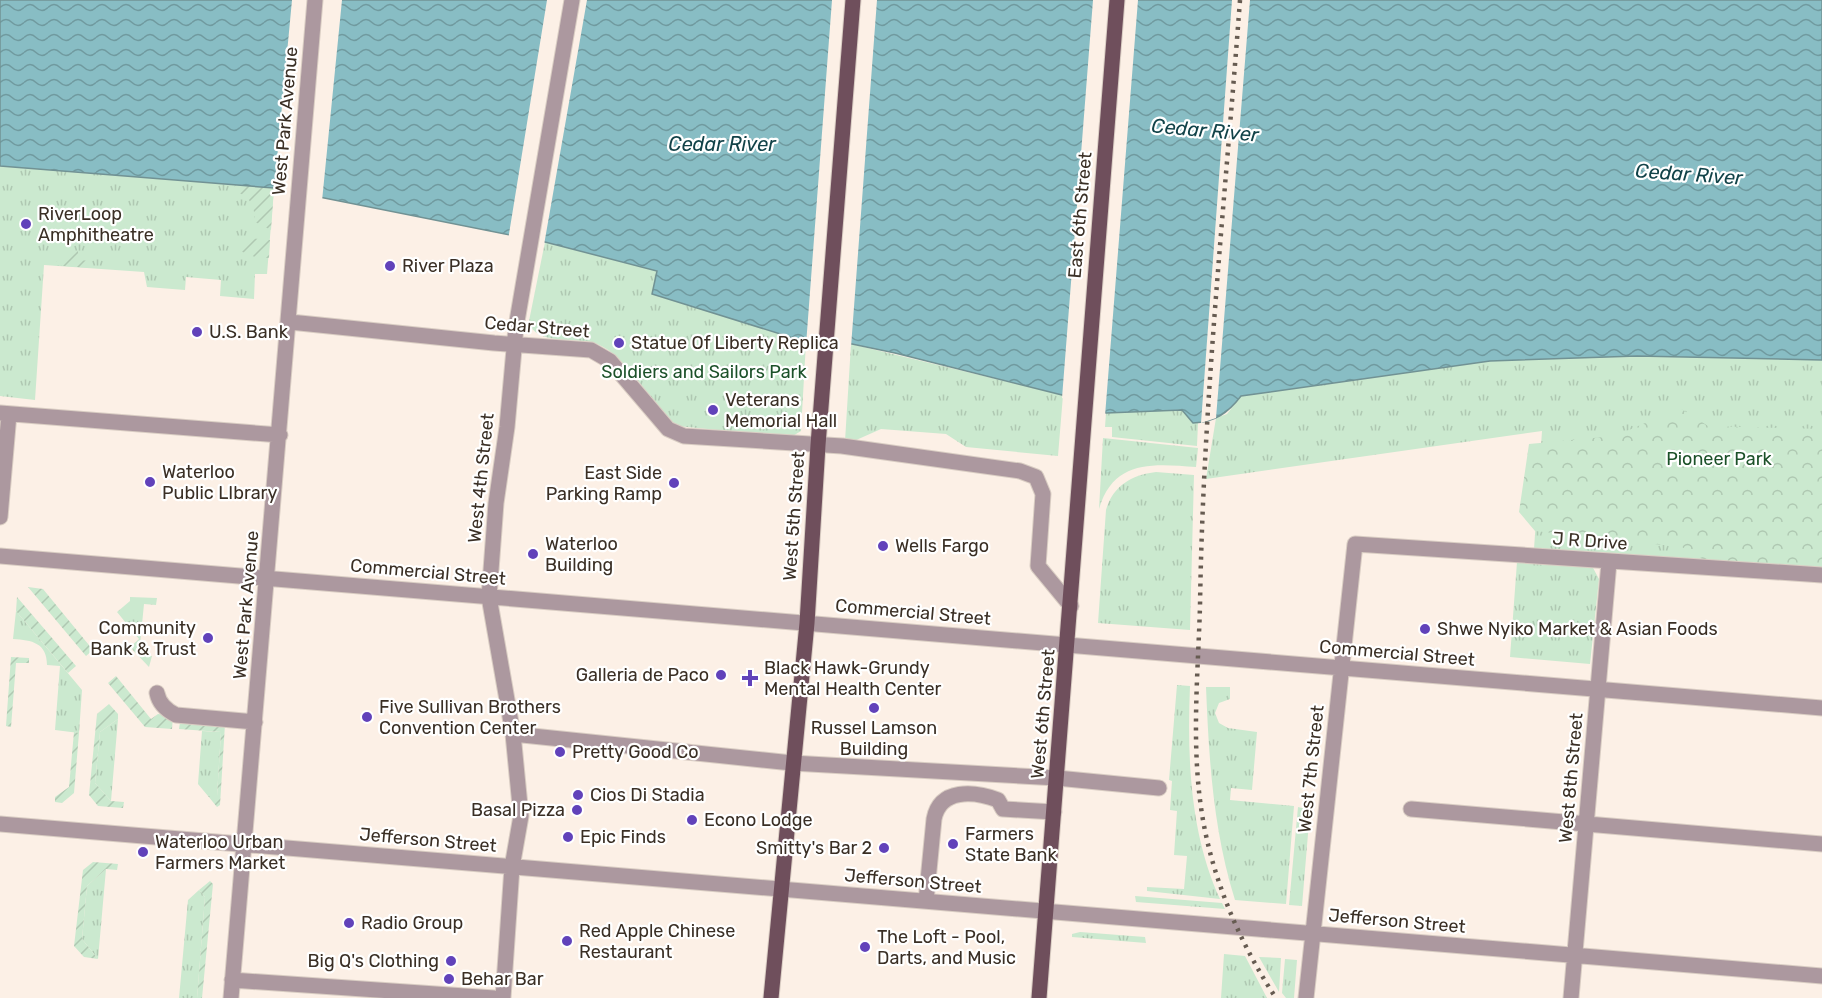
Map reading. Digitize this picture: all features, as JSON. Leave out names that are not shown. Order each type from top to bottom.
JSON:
[{"type":"main road","name":"West 5th Street","points":[[771,998],[807,623],[818,445],[853,0]]},
{"type":"main road","name":"East 6th Street","points":[[1082,432],[1117,0]]},
{"type":"main road","name":"West 6th Street","points":[[1039,998],[1071,606],[1082,432]]},
{"type":"street","name":"West Park Avenue","points":[[231,998],[290,322],[315,0]]},
{"type":"street","name":"West 4th Street","points":[[503,998],[512,867],[521,816],[513,734],[489,597],[496,503],[507,426],[514,344],[572,0]]},
{"type":"street","name":"Cedar Street","points":[[290,322],[591,350],[602,354],[668,429],[684,436],[842,446],[1020,471],[1036,477],[1043,494],[1038,566],[1071,606]]},
{"type":"street","points":[[0,518],[5,413],[280,435]]},
{"type":"street","name":"J R Drive","points":[[1355,544],[1822,575]]},
{"type":"street","name":"West 7th Street","points":[[1306,998],[1355,544]]},
{"type":"street","name":"Commercial Street","points":[[0,556],[1822,708]]},
{"type":"street","name":"West 8th Street","points":[[1570,998],[1610,562]]},
{"type":"street","points":[[158,693],[158,698],[167,711],[176,715],[255,722]]},
{"type":"street","points":[[513,734],[792,763],[1057,778],[1159,788]]},
{"type":"street","points":[[926,901],[936,806],[945,797],[956,795],[989,797],[998,800],[1003,809],[1054,812]]},
{"type":"street","points":[[1411,809],[1822,844]]},
{"type":"street","name":"Jefferson Street","points":[[0,824],[1822,976]]},
{"type":"street","points":[[232,980],[494,998]]},
{"type":"green space","points":[[0,166],[274,188],[267,274],[255,274],[254,299],[220,296],[221,280],[186,277],[185,290],[147,287],[144,272],[44,265],[35,400],[0,396]]},
{"type":"green space","points":[[235,184],[274,188],[271,230],[255,222],[254,211],[248,198],[234,192]]},
{"type":"green space","points":[[249,238],[270,240],[269,258],[255,257],[235,249]]},
{"type":"green space","name":"Soldiers and Sailors Park","points":[[545,242],[658,271],[653,294],[806,342],[801,431],[791,437],[677,426],[609,350],[589,342],[548,338],[539,334],[529,321]]},
{"type":"green space","points":[[78,251],[78,260],[91,261],[90,268],[53,265],[62,255]]},
{"type":"green space","points":[[851,344],[1063,395],[1058,456],[966,447],[946,434],[881,429],[854,441],[845,441]]},
{"type":"green space","name":"Pioneer Park","points":[[1637,356],[1822,360],[1822,568],[1534,549],[1542,431],[1206,479],[1216,418],[1227,414],[1241,396],[1490,361]]},
{"type":"green space","points":[[1680,408],[1708,426],[1822,429],[1822,568],[1704,560],[1682,547],[1535,531],[1519,512],[1529,444],[1615,436]]},
{"type":"green space","points":[[1182,410],[1193,423],[1198,423],[1197,446],[1112,437],[1112,427],[1105,427],[1106,413]]},
{"type":"green space","points":[[1103,438],[1198,448],[1196,467],[1150,466],[1125,473],[1114,481],[1099,509]]},
{"type":"green space","points":[[1156,472],[1194,475],[1190,630],[1098,623],[1106,510],[1109,502],[1113,494],[1124,483]]},
{"type":"green space","points":[[1517,562],[1592,566],[1599,579],[1590,664],[1510,657]]},
{"type":"green space","points":[[28,587],[43,589],[93,650],[86,656]]},
{"type":"green space","points":[[17,597],[76,666],[68,673],[16,611]]},
{"type":"green space","points":[[130,597],[157,598],[156,605],[144,604],[139,655],[152,656],[149,667],[130,647],[139,639],[117,612],[130,601]]},
{"type":"green space","points":[[16,611],[82,690],[79,733],[55,730],[60,666],[47,665],[44,652],[37,644],[13,639]]},
{"type":"green space","points":[[11,657],[29,658],[29,663],[16,663],[11,727],[6,726]]},
{"type":"green space","points":[[116,676],[151,719],[158,714],[173,716],[172,729],[145,727],[108,683]]},
{"type":"green space","points":[[1177,685],[1190,686],[1189,740],[1193,795],[1202,848],[1220,899],[1147,891],[1147,887],[1184,889],[1187,856],[1174,855],[1177,811],[1170,810],[1172,781],[1169,780]]},
{"type":"green space","points":[[1206,687],[1230,687],[1230,699],[1219,703],[1215,713],[1219,723],[1228,728],[1257,732],[1252,790],[1231,788],[1230,800],[1294,806],[1286,904],[1235,900],[1217,821]]},
{"type":"green space","points":[[109,704],[118,714],[118,719],[100,732],[95,783],[111,801],[124,802],[123,808],[98,806],[89,795],[97,714]]},
{"type":"green space","points":[[118,719],[111,801],[95,783],[100,732]]},
{"type":"green space","points":[[180,722],[225,724],[220,805],[217,807],[208,796],[217,796],[221,732],[179,729]]},
{"type":"green space","points":[[202,731],[221,732],[217,796],[208,796],[198,784]]},
{"type":"green space","points":[[74,732],[79,733],[74,793],[62,803],[55,802],[55,797],[69,787]]},
{"type":"green space","points":[[1298,807],[1310,810],[1302,906],[1289,905]]},
{"type":"green space","points":[[93,862],[118,864],[117,870],[106,869],[87,886],[82,939],[98,959],[84,957],[74,946],[83,870]]},
{"type":"green space","points":[[106,869],[98,959],[82,939],[87,886]]},
{"type":"green space","points":[[210,881],[213,884],[202,998],[197,998],[205,897],[199,890]]},
{"type":"green space","points":[[199,890],[205,897],[197,998],[179,998],[188,900]]},
{"type":"green space","points":[[1135,896],[1222,903],[1225,909],[1136,902]]},
{"type":"green space","points":[[1080,932],[1145,937],[1146,943],[1072,937],[1072,934]]},
{"type":"green space","points":[[1224,954],[1245,956],[1267,998],[1221,998]]},
{"type":"green space","points":[[1259,957],[1281,958],[1279,992]]},
{"type":"green space","points":[[1285,959],[1297,960],[1294,998],[1286,998],[1282,993]]},
{"type":"water","name":"Cedar River","points":[[0,0],[1822,0],[1822,360],[1637,356],[1490,361],[1241,396],[1220,416],[1201,422],[1193,423],[1182,410],[1106,413],[1062,395],[895,353],[852,344],[806,342],[652,294],[657,271],[545,242],[274,188],[0,166]]},
{"type":"pier","points":[[292,0],[342,0],[322,201],[274,191]]},
{"type":"pier","points":[[547,0],[587,0],[544,245],[508,240]]},
{"type":"pier","points":[[832,0],[877,0],[851,347],[806,345]]},
{"type":"pier","points":[[1093,0],[1138,0],[1105,416],[1062,398]]},
{"type":"pier","points":[[1232,0],[1250,0],[1216,418],[1201,423]]},
{"type":"railway","points":[[1240,0],[1205,454],[1196,736],[1202,814],[1220,886],[1239,933],[1276,998]]},
{"type":"place","name":"RiverLoop Amphitheatre","points":[[26,224]]},
{"type":"place","name":"River Plaza","points":[[390,266]]},
{"type":"place","name":"U.S. Bank","points":[[197,332]]},
{"type":"place","name":"Statue Of Liberty Replica","points":[[619,343]]},
{"type":"place","name":"Veterans Memorial Hall","points":[[713,410]]},
{"type":"place","name":"Waterloo Public LIbrary","points":[[150,482]]},
{"type":"place","name":"East Side Parking Ramp","points":[[674,483]]},
{"type":"place","name":"Wells Fargo","points":[[883,546]]},
{"type":"place","name":"Waterloo Building","points":[[533,554]]},
{"type":"place","name":"Shwe Nyiko Market & Asian Foods","points":[[1425,629]]},
{"type":"place","name":"Community Bank & Trust","points":[[208,638]]},
{"type":"place","name":"Galleria de Paco","points":[[721,675]]},
{"type":"place","name":"Black Hawk-Grundy Mental Health Center","points":[[750,678]]},
{"type":"place","name":"Russel Lamson Building","points":[[874,708]]},
{"type":"place","name":"Five Sullivan Brothers Convention Center","points":[[367,717]]},
{"type":"place","name":"Pretty Good Co","points":[[560,752]]},
{"type":"place","name":"Cios Di Stadia","points":[[578,795]]},
{"type":"place","name":"Basal Pizza","points":[[577,810]]},
{"type":"place","name":"Econo Lodge","points":[[692,820]]},
{"type":"place","name":"Epic Finds","points":[[568,837]]},
{"type":"place","name":"Farmers State Bank","points":[[953,844]]},
{"type":"place","name":"Smitty's Bar 2","points":[[884,848]]},
{"type":"place","name":"Waterloo Urban Farmers Market","points":[[143,852]]},
{"type":"place","name":"Radio Group","points":[[349,923]]},
{"type":"place","name":"Red Apple Chinese Restaurant","points":[[567,941]]},
{"type":"place","name":"The Loft - Pool, Darts, and Music","points":[[865,947]]},
{"type":"place","name":"Big Q's Clothing","points":[[451,961]]},
{"type":"place","name":"Behar Bar","points":[[449,979]]}]
